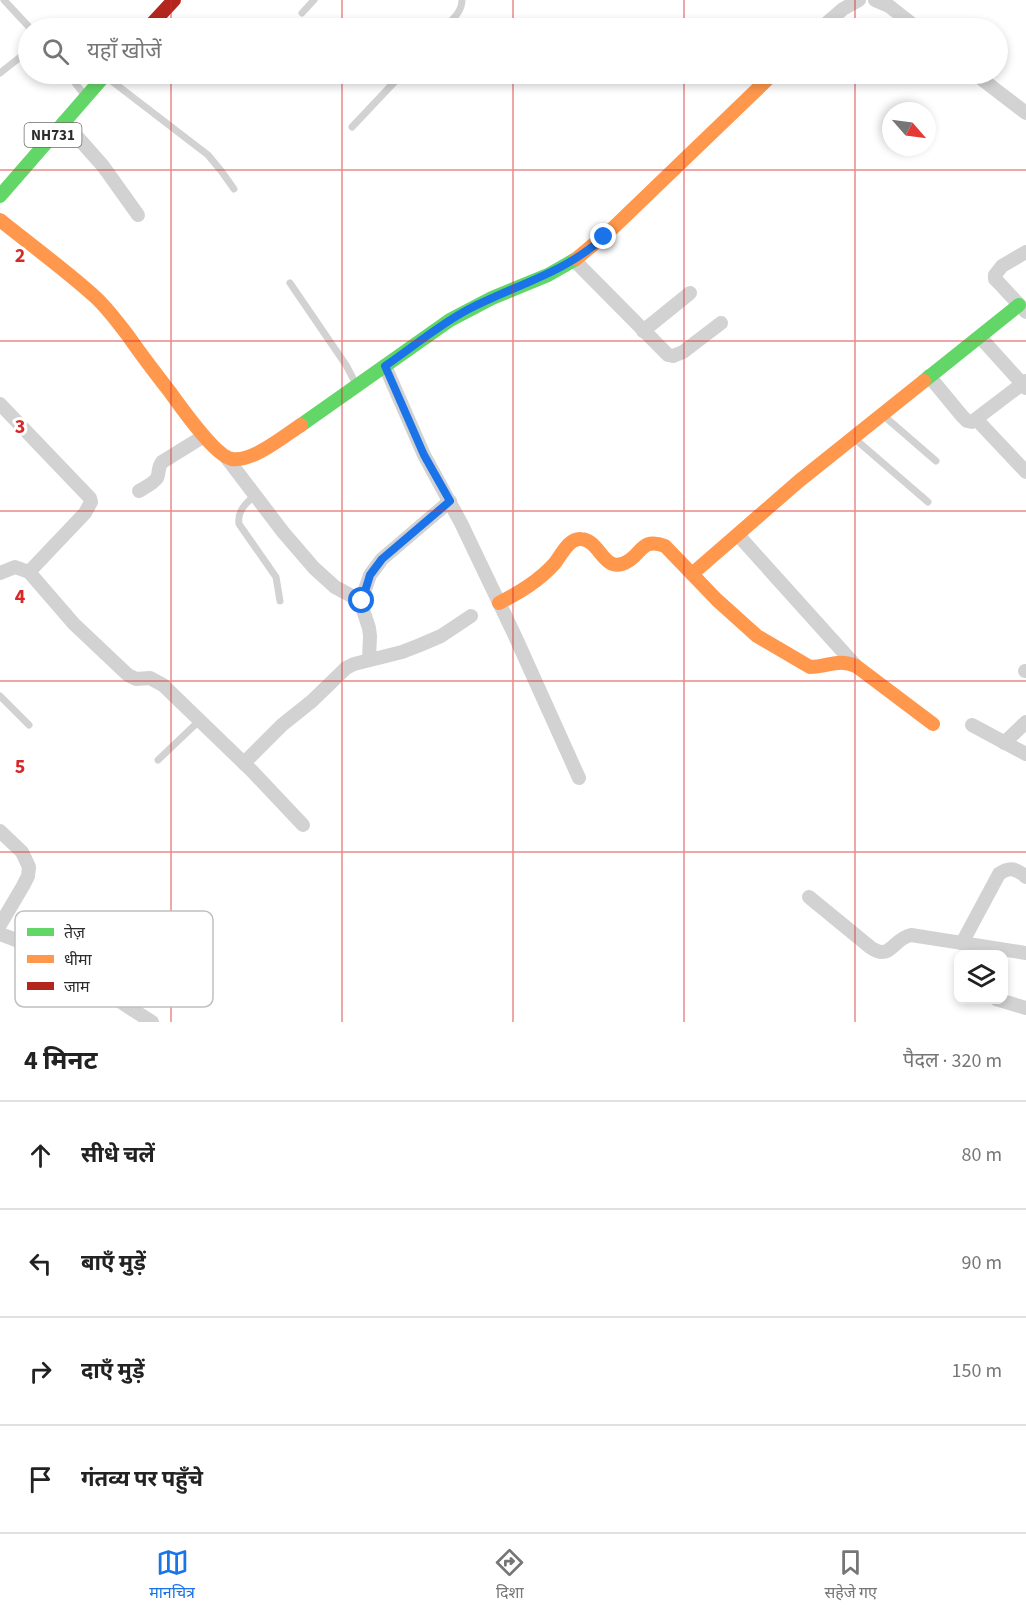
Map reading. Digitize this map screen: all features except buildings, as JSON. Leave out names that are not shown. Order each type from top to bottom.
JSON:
[{"type":"main road","points":[[157,18],[174,0]]},
{"type":"main road","name":"NH731","points":[[0,196],[97,84]]},
{"type":"main road","points":[[0,220],[94,296],[114,318],[219,453],[233,459],[243,458],[276,442],[467,310],[548,275],[594,246],[763,84]]},
{"type":"main road","points":[[692,574],[853,437],[980,337],[1023,308]]},
{"type":"main road","points":[[499,603],[527,589],[540,579],[578,538],[591,543],[605,559],[616,565],[626,562],[646,544],[658,543],[665,546],[717,600],[757,636],[810,667],[839,662],[847,662],[856,666],[933,724]]},
{"type":"street","points":[[833,18],[858,0]]},
{"type":"street","points":[[875,0],[889,6],[904,18]]},
{"type":"street","points":[[988,84],[1026,113]]},
{"type":"street","points":[[64,122],[103,166],[138,215]]},
{"type":"street","points":[[1023,308],[995,279],[995,275],[1002,266],[1026,252]]},
{"type":"street","points":[[574,260],[663,351],[673,356],[683,352],[720,322]]},
{"type":"street","points":[[643,331],[690,293]]},
{"type":"street","points":[[929,376],[967,421],[972,422],[1025,384],[980,337]]},
{"type":"street","points":[[385,366],[424,455],[450,501],[499,603],[579,778]]},
{"type":"street","points":[[0,404],[90,498],[91,502],[85,513],[29,572]]},
{"type":"street","points":[[977,420],[1026,472]]},
{"type":"street","points":[[139,491],[156,480],[162,462],[204,436]]},
{"type":"street","points":[[226,457],[314,568],[335,587],[362,601]]},
{"type":"street","points":[[369,659],[370,636],[362,601],[370,575],[382,559],[450,501]]},
{"type":"street","points":[[738,535],[856,666]]},
{"type":"street","points":[[0,572],[15,567],[29,572],[74,624],[116,665],[133,678],[146,677],[163,685],[244,763],[303,825]]},
{"type":"street","points":[[244,763],[282,725],[312,701],[346,668],[420,645],[441,636],[471,616]]},
{"type":"street","points":[[1004,743],[1026,722]]},
{"type":"street","points":[[972,725],[1026,754]]},
{"type":"street","points":[[0,831],[22,852],[29,867],[28,876],[0,925]]},
{"type":"street","points":[[962,942],[999,874],[1004,870],[1013,869],[1026,877]]},
{"type":"street","points":[[809,897],[876,951],[882,953],[888,951],[905,936],[910,935],[1026,952]]},
{"type":"street","points":[[0,934],[15,940]]},
{"type":"street","points":[[1008,1003],[1026,1008]]},
{"type":"street","points":[[128,1007],[152,1022]]},
{"type":"lane","points":[[4,0],[21,18]]},
{"type":"lane","points":[[302,13],[314,0]]},
{"type":"lane","points":[[453,18],[462,7],[462,0]]},
{"type":"lane","points":[[0,73],[18,59]]},
{"type":"lane","points":[[76,84],[86,97]]},
{"type":"lane","points":[[119,84],[208,155],[234,189]]},
{"type":"lane","points":[[352,127],[393,84]]},
{"type":"lane","points":[[290,283],[357,386]]},
{"type":"lane","points":[[882,414],[936,461]]},
{"type":"lane","points":[[853,437],[928,502]]},
{"type":"lane","points":[[255,495],[244,506],[238,518],[276,577],[280,601]]},
{"type":"lane","points":[[0,696],[29,725]]},
{"type":"lane","points":[[158,760],[199,720]]},
{"type":"traffic: fast","points":[[0,196],[97,84]]},
{"type":"traffic: fast","points":[[301,425],[450,320],[492,298],[548,275],[576,259]]},
{"type":"traffic: fast","points":[[924,381],[1019,305]]},
{"type":"traffic: slow","points":[[576,259],[613,228],[763,84]]},
{"type":"traffic: slow","points":[[0,220],[71,276],[103,305],[199,430],[225,456],[240,459],[259,452],[301,425]]},
{"type":"traffic: slow","points":[[692,574],[799,481],[924,381]]},
{"type":"traffic: slow","points":[[499,603],[536,581],[555,563],[569,544],[577,539],[592,544],[605,559],[616,565],[629,561],[650,544],[665,546],[717,600],[757,636],[810,667],[838,663],[856,666],[933,724]]},
{"type":"traffic: jam","points":[[157,18],[174,0]]},
{"type":"route","points":[[362,601],[370,575],[382,559],[450,501],[424,455],[385,366],[450,320],[492,298],[548,275],[581,256],[604,237]]}]
